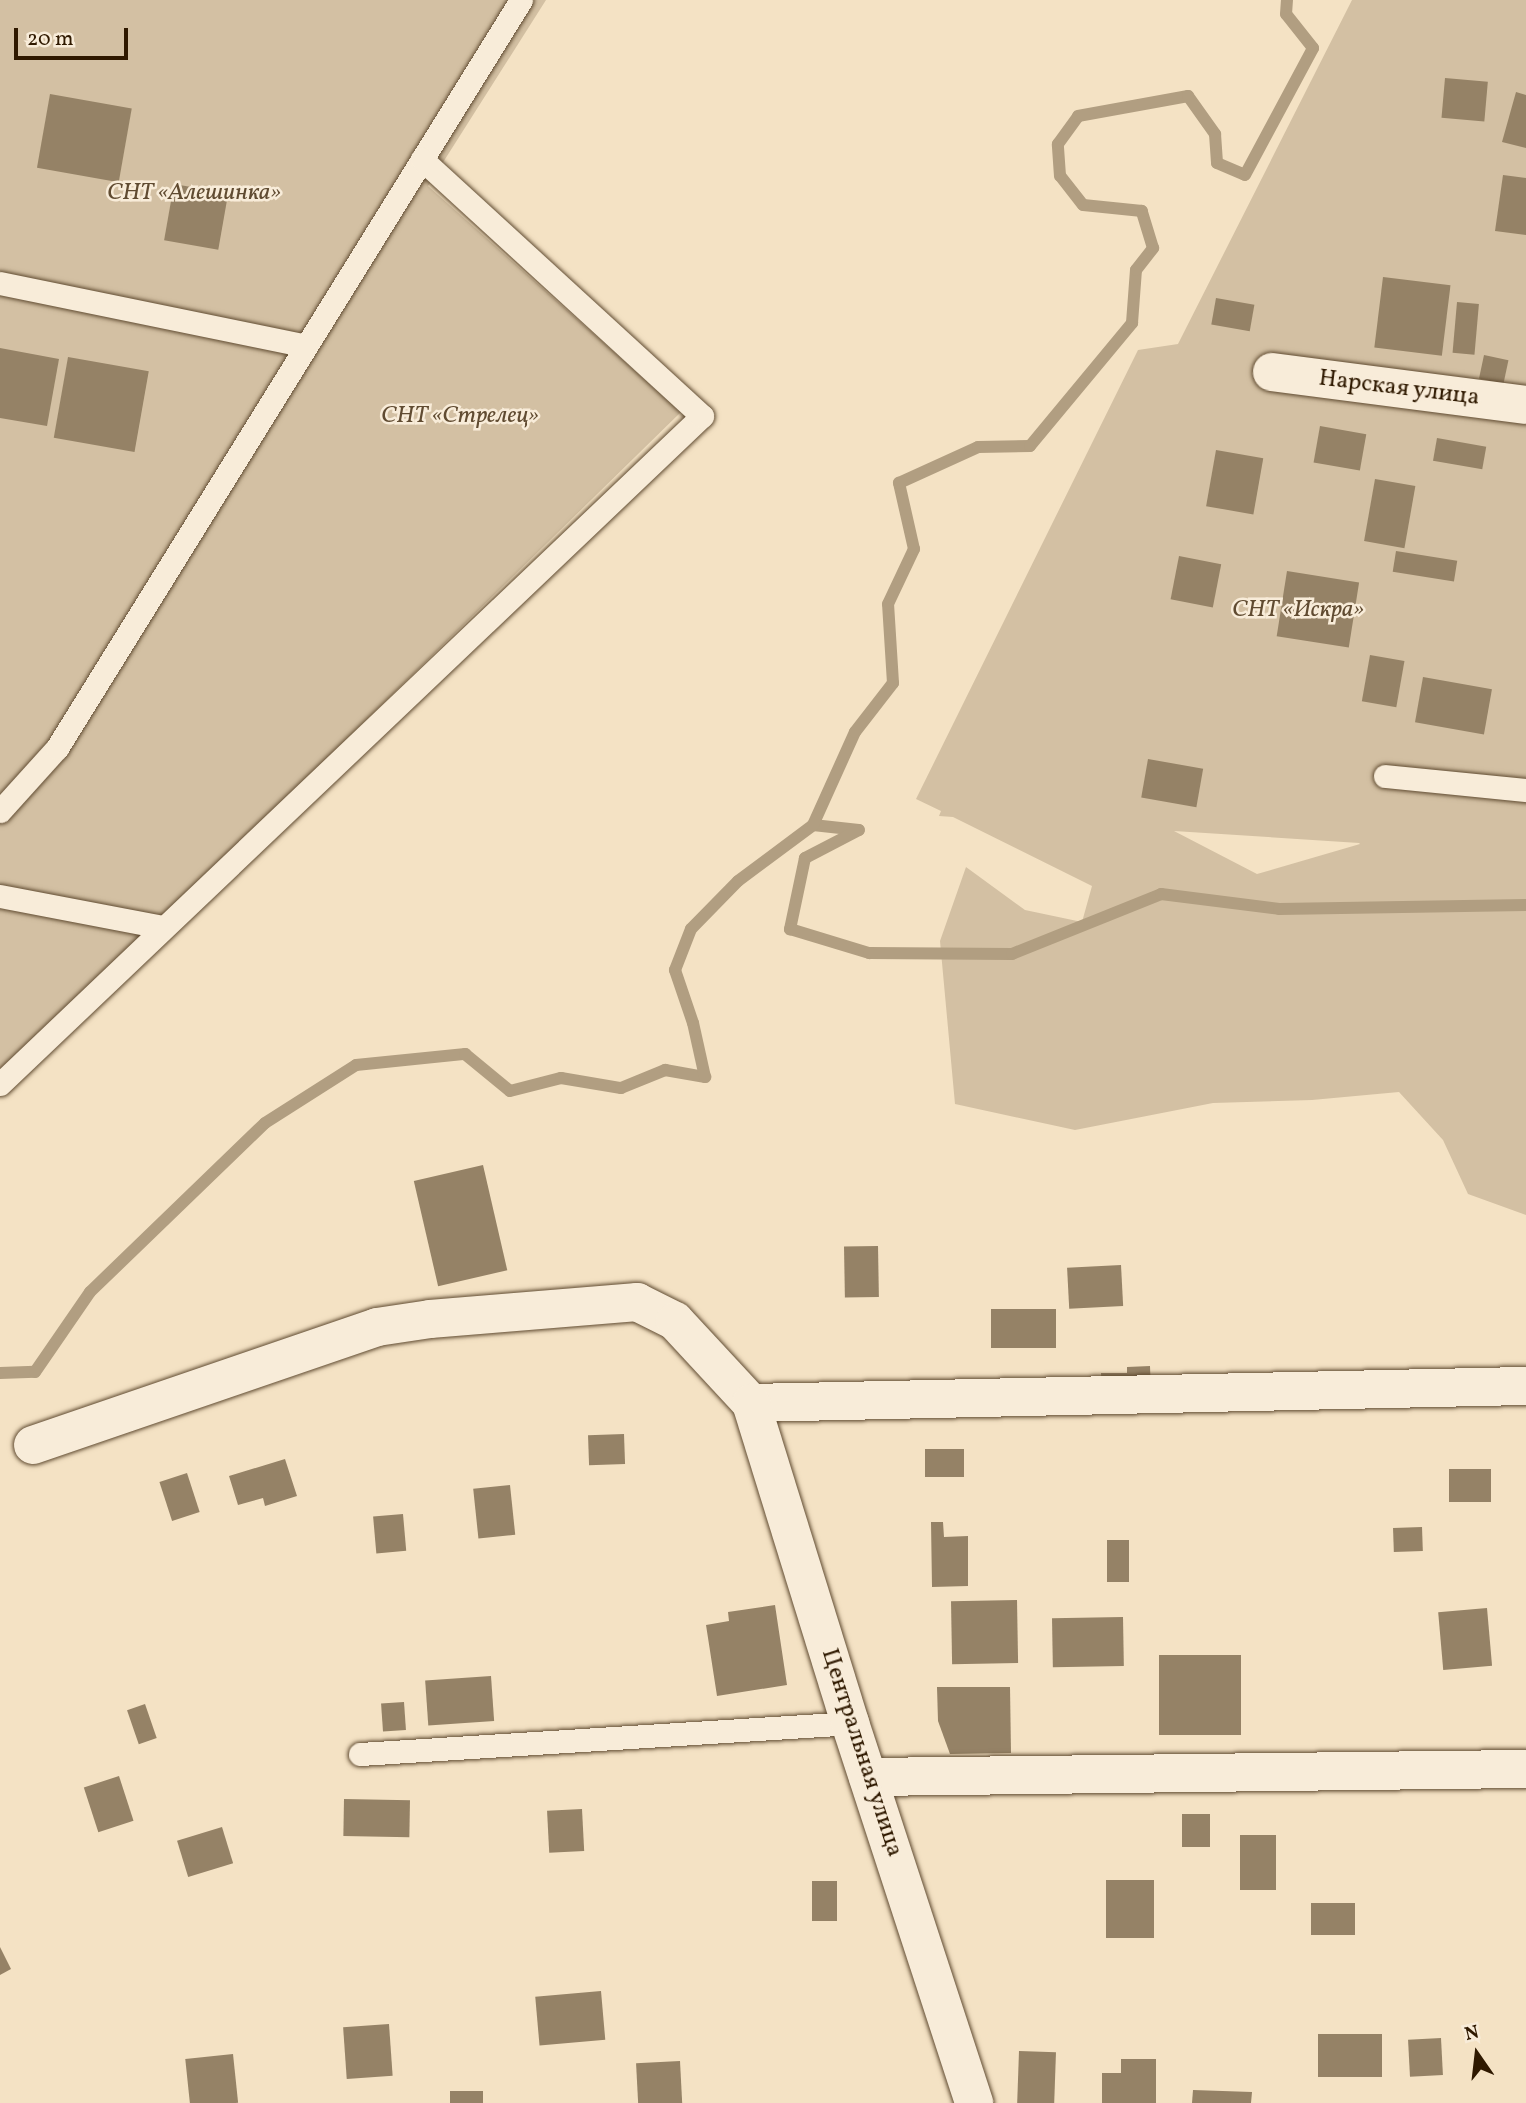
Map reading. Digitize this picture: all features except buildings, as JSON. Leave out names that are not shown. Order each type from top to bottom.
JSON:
[{"type":"street","name":"Нарская улица","points":[[1272,372],[1526,405]]},
{"type":"street","points":[[33,1445],[377,1327],[430,1319],[637,1302],[675,1321],[751,1403],[1526,1385]]},
{"type":"street","name":"Центральная улица","points":[[751,1403],[850,1723],[974,2103]]},
{"type":"street","points":[[868,1777],[1526,1769]]},
{"type":"lane","points":[[0,811],[57,748],[521,0]]},
{"type":"lane","points":[[0,1084],[702,416],[422,159]]},
{"type":"lane","points":[[0,283],[306,346]]},
{"type":"lane","points":[[1385,776],[1526,790]]},
{"type":"lane","points":[[0,896],[163,927]]},
{"type":"lane","points":[[360,1754],[850,1723]]},
{"type":"green space","points":[[0,0],[546,0],[428,186],[681,412],[0,1078]]},
{"type":"green space","name":"СНТ «Искра»","points":[[1352,0],[1526,0],[1526,1215],[1468,1194],[1443,1140],[1399,1092],[1312,1100],[1213,1103],[1075,1130],[955,1104],[940,941],[966,867],[1025,910],[1082,922],[1092,886],[953,817],[939,816],[941,811],[916,799],[1138,350],[1178,344]],"holes":[[[1174,831],[1359,843],[1257,874]]]},
{"type":"waterway","points":[[0,1373],[35,1372],[90,1292],[265,1123],[356,1065],[465,1054],[510,1091],[561,1078],[621,1088],[665,1070],[705,1077],[693,1023],[675,970],[691,929],[738,881],[813,825],[855,732],[893,683],[888,604],[914,549],[899,483],[978,447],[1030,446],[1132,323],[1136,270],[1153,248],[1142,211],[1083,205],[1060,176],[1058,144],[1078,116],[1188,96],[1215,134],[1217,163],[1245,175],[1313,48],[1286,14],[1287,0]]},
{"type":"waterway","points":[[813,825],[859,830],[805,858],[790,929],[869,953],[1012,954],[1161,894],[1279,909],[1526,905]]},
{"type":"park label","name":"СНТ «Алешинка»","points":[[194,194]]},
{"type":"park label","name":"СНТ «Стрелец»","points":[[460,417]]}]
